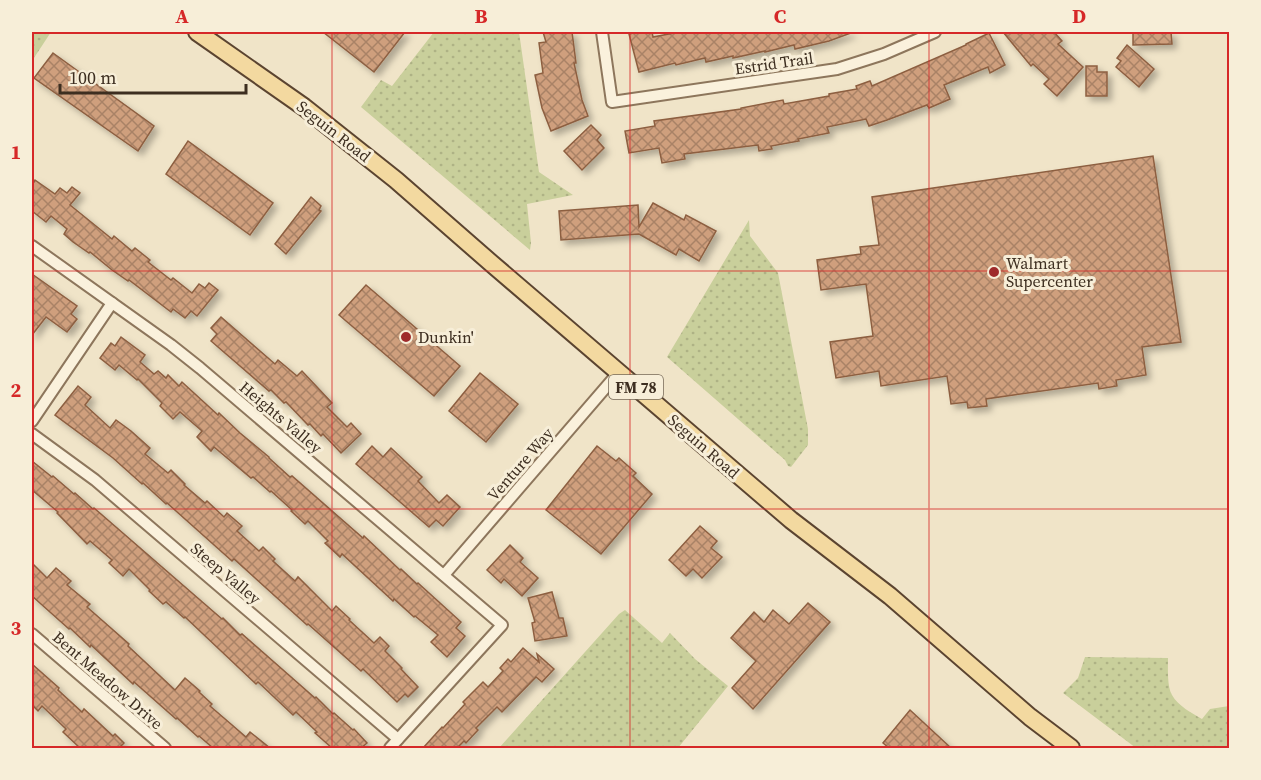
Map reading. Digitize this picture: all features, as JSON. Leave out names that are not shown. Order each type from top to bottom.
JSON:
[{"type":"main road","name":"Seguin Road","points":[[197,32],[304,107],[387,173],[791,520],[890,596],[1030,717],[1071,748]]},
{"type":"street","name":"Estrid Trail","points":[[602,32],[612,102],[837,69],[884,54],[935,32]]},
{"type":"street","name":"Heights Valley","points":[[32,246],[200,368],[502,625],[398,739]]},
{"type":"street","points":[[32,422],[112,303]]},
{"type":"street","name":"Venture Way","points":[[444,576],[619,372]]},
{"type":"street","name":"Steep Valley","points":[[32,434],[95,480],[398,739]]},
{"type":"street","name":"Bent Meadow Drive","points":[[32,634],[165,748]]},
{"type":"street","points":[[390,748],[398,739]]},
{"type":"green space","points":[[32,32],[51,32],[32,61]]},
{"type":"green space","points":[[434,32],[519,32],[539,172],[573,195],[527,204],[530,250],[361,107],[381,80],[392,86]]},
{"type":"green space","points":[[749,220],[750,236],[778,273],[808,429],[808,445],[791,467],[667,357]]},
{"type":"green space","points":[[625,610],[662,643],[670,633],[695,659],[728,686],[678,748],[499,748],[619,614]]},
{"type":"green space","points":[[1085,657],[1168,658],[1170,692],[1181,706],[1202,719],[1210,709],[1229,706],[1229,748],[1136,748],[1063,693],[1078,678]]},
{"type":"building","points":[[323,32],[405,32],[374,72]]},
{"type":"building","points":[[543,32],[572,32],[576,63],[574,63],[588,116],[551,131],[542,108],[535,75],[543,73],[539,43],[546,42]]},
{"type":"building","points":[[652,32],[653,37],[679,32],[851,33],[795,49],[794,45],[706,62],[705,58],[639,72],[629,34]]},
{"type":"building","points":[[1003,32],[1054,32],[1062,41],[1058,44],[1083,67],[1057,96],[1044,84],[1049,79],[1033,64],[1031,66]]},
{"type":"building","points":[[1133,32],[1171,32],[1172,44],[1133,45]]},
{"type":"building","points":[[989,33],[1005,65],[990,73],[988,67],[944,85],[950,99],[929,108],[927,105],[869,126],[866,119],[827,127],[829,133],[798,139],[799,141],[771,146],[772,149],[759,151],[758,145],[684,154],[685,159],[662,163],[659,148],[629,153],[625,131],[655,126],[654,121],[741,109],[783,100],[784,104],[829,96],[829,94],[857,89],[856,86],[870,81],[872,86]]},
{"type":"building","points":[[1127,45],[1154,69],[1139,87],[1116,67],[1121,61],[1117,58]]},
{"type":"building","points":[[53,53],[154,126],[138,151],[34,78]]},
{"type":"building","points":[[1086,66],[1097,66],[1097,72],[1107,72],[1107,96],[1086,96]]},
{"type":"building","points":[[591,125],[601,135],[597,140],[604,148],[582,170],[564,151]]},
{"type":"building","points":[[188,141],[273,203],[250,235],[166,174]]},
{"type":"building","name":"Walmart Supercenter","points":[[1153,156],[1181,342],[1142,347],[1146,375],[1116,380],[1117,386],[1099,389],[1098,383],[986,399],[987,406],[968,408],[967,402],[951,404],[947,376],[881,386],[879,371],[836,378],[830,342],[873,336],[866,284],[821,290],[817,260],[861,254],[860,247],[879,245],[872,197]]},
{"type":"building","points":[[35,180],[55,194],[60,188],[67,193],[72,187],[80,193],[70,205],[112,239],[114,236],[132,251],[135,248],[150,260],[148,262],[192,293],[199,284],[205,288],[209,283],[218,290],[197,316],[191,311],[185,318],[173,309],[171,312],[73,242],[64,234],[67,229],[51,216],[46,222],[32,211],[32,185]]},
{"type":"building","points":[[311,197],[321,206],[319,210],[321,211],[286,254],[275,244]]},
{"type":"building","points":[[653,203],[684,220],[686,215],[716,231],[699,261],[679,249],[676,255],[639,234],[561,240],[559,211],[638,205],[639,227]]},
{"type":"building","points":[[32,274],[77,306],[71,314],[77,319],[67,332],[46,317],[32,335]]},
{"type":"building","points":[[366,285],[460,366],[434,396],[339,315]]},
{"type":"building","points":[[221,317],[275,364],[278,360],[297,376],[302,371],[332,403],[327,407],[347,427],[351,423],[361,434],[341,453],[323,434],[321,436],[310,424],[308,425],[286,402],[284,403],[271,390],[269,391],[211,341],[217,334],[211,328]]},
{"type":"building","points":[[121,337],[145,355],[140,362],[154,374],[158,371],[166,378],[168,375],[179,386],[182,382],[290,477],[292,476],[363,538],[364,536],[461,622],[456,628],[465,636],[447,657],[431,642],[438,635],[394,599],[393,601],[342,554],[340,557],[325,543],[328,541],[308,521],[305,524],[271,491],[253,477],[251,478],[214,447],[211,451],[197,437],[202,431],[180,412],[173,419],[160,406],[162,403],[138,379],[119,365],[115,370],[100,358],[111,343],[115,346]]},
{"type":"building","points":[[480,373],[518,404],[486,442],[449,411]]},
{"type":"building","points":[[78,386],[91,397],[85,405],[110,428],[116,420],[131,431],[150,448],[145,454],[168,473],[171,470],[184,485],[205,503],[207,501],[224,517],[227,513],[242,526],[237,531],[259,551],[263,547],[275,559],[273,561],[295,581],[298,577],[332,611],[336,606],[374,643],[380,637],[389,646],[385,651],[418,687],[408,697],[405,694],[397,702],[363,669],[361,671],[307,625],[234,559],[232,561],[113,458],[55,415]]},
{"type":"building","points":[[372,446],[383,457],[391,448],[422,477],[418,481],[439,503],[447,495],[460,507],[443,526],[436,520],[429,527],[356,464]]},
{"type":"building","points":[[597,446],[616,461],[619,458],[636,473],[633,476],[652,494],[601,554],[546,510]]},
{"type":"building","points":[[32,461],[94,508],[240,635],[242,634],[333,714],[354,729],[367,743],[361,748],[332,748],[296,712],[293,715],[258,682],[256,684],[185,617],[166,602],[163,604],[129,569],[123,576],[109,563],[112,560],[90,541],[87,544],[58,512],[32,490]]},
{"type":"building","points":[[700,526],[717,541],[711,548],[722,557],[702,578],[693,569],[686,576],[669,560]]},
{"type":"building","points":[[510,545],[523,558],[520,562],[538,578],[522,596],[504,579],[501,583],[487,570]]},
{"type":"building","points":[[32,563],[47,578],[56,568],[71,581],[67,585],[90,604],[87,607],[129,644],[128,646],[175,690],[185,678],[212,704],[210,706],[246,737],[250,732],[270,748],[213,748],[198,737],[32,596]]},
{"type":"building","points":[[552,592],[559,618],[563,618],[567,636],[535,641],[532,623],[535,622],[528,598]]},
{"type":"building","points":[[808,603],[830,622],[753,709],[732,688],[756,661],[731,638],[754,612],[764,622],[773,610],[789,624]]},
{"type":"building","points":[[523,648],[539,662],[537,654],[554,669],[542,682],[536,677],[502,712],[497,707],[476,728],[478,730],[466,743],[464,741],[457,748],[423,748],[483,682],[488,687],[503,671],[500,668],[508,659],[511,662]]},
{"type":"building","points":[[32,664],[82,712],[84,709],[124,743],[119,748],[80,748],[63,732],[66,729],[42,706],[38,711],[32,705]]},
{"type":"building","points":[[910,710],[951,748],[889,748],[883,743]]},
{"type":"place","name":"Walmart Supercenter","points":[[994,272]]},
{"type":"place","name":"Dunkin'","points":[[406,337]]}]
